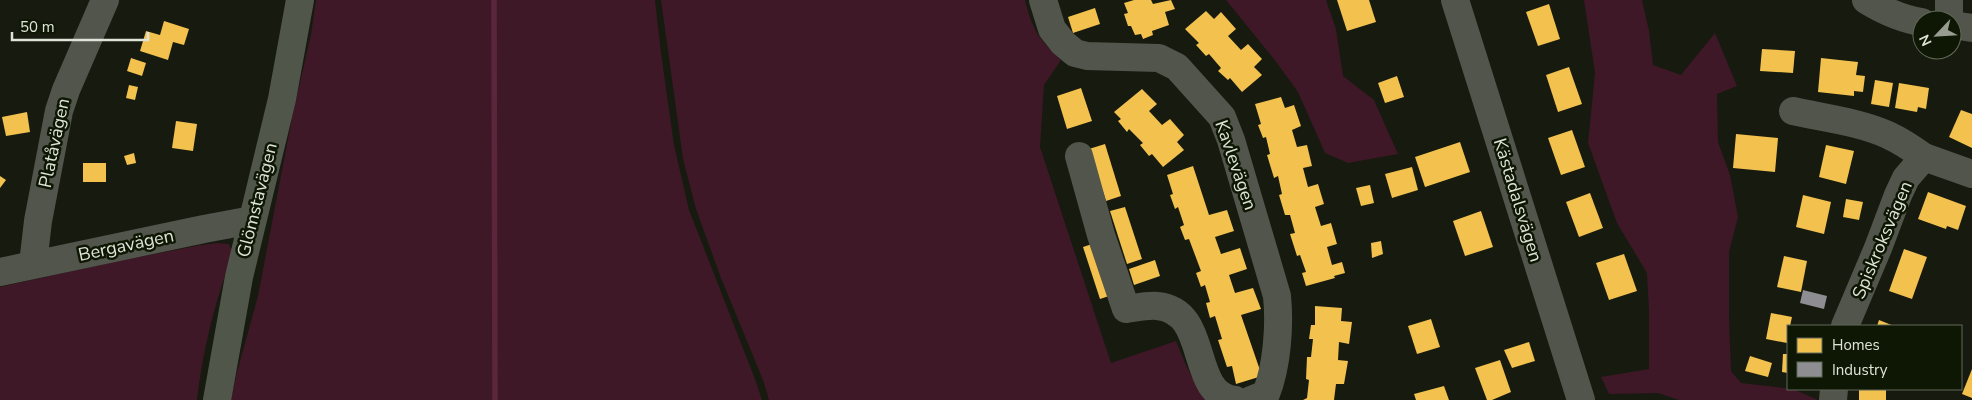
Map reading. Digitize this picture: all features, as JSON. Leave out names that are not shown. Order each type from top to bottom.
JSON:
[{"type":"main road","name":"Glömstavägen","points":[[218,400],[239,277],[282,100],[300,0]]},
{"type":"street","name":"Platåvägen","points":[[34,264],[38,221],[59,111],[66,90],[105,0]]},
{"type":"street","name":"Kavlevägen","points":[[1043,0],[1052,29],[1062,43],[1075,53],[1088,56],[1160,58],[1177,67],[1222,117],[1234,149],[1277,296],[1279,314],[1272,378],[1261,398]]},
{"type":"street","name":"Kästadalsvägen","points":[[1455,0],[1581,400]]},
{"type":"street","points":[[1866,0],[1885,12],[1912,21]]},
{"type":"street","points":[[1793,111],[1870,128],[1904,143],[1924,157],[1972,174]]},
{"type":"street","points":[[1079,156],[1101,235],[1126,310],[1156,306],[1174,311],[1182,316],[1193,333],[1210,384],[1220,394],[1235,400]]},
{"type":"street","name":"Spiskroksvägen","points":[[1845,325],[1898,195],[1906,178],[1924,157]]},
{"type":"street","name":"Bergavägen","points":[[0,272],[252,220]]},
{"type":"shaded area","points":[[316,0],[655,0],[674,145],[689,210],[762,400],[231,400],[258,296],[292,118],[311,34]]},
{"type":"shaded area","points":[[661,0],[1025,0],[1037,33],[1061,60],[1044,85],[1040,147],[1111,363],[1176,341],[1194,380],[1211,400],[769,400],[763,380],[721,278],[696,209],[683,159]]},
{"type":"shaded area","points":[[1226,0],[1326,0],[1336,29],[1343,76],[1374,100],[1398,154],[1348,163],[1325,153],[1298,92]]},
{"type":"shaded area","points":[[1584,0],[1642,0],[1649,31],[1653,65],[1681,75],[1715,33],[1737,86],[1717,94],[1718,142],[1730,175],[1738,217],[1729,252],[1731,371],[1741,383],[1795,390],[1818,400],[1679,400],[1658,393],[1609,394],[1601,377],[1649,369],[1649,311],[1647,273],[1617,223],[1588,143],[1595,73]]},
{"type":"shaded area","points":[[217,243],[229,244],[231,258],[210,328],[202,363],[197,400],[0,400],[0,287],[113,262]]},
{"type":"building: Homes","points":[[1134,0],[1151,0],[1153,4],[1171,0],[1175,9],[1165,12],[1169,25],[1152,31],[1153,35],[1143,39],[1141,34],[1135,35],[1131,26],[1128,26],[1124,14],[1128,13],[1124,3]]},
{"type":"building: Homes","points":[[1337,0],[1369,0],[1376,22],[1347,31]]},
{"type":"building: Homes","points":[[1549,4],[1560,39],[1538,46],[1526,12]]},
{"type":"building: Homes","points":[[1095,8],[1100,24],[1073,33],[1068,17]]},
{"type":"building: Homes","points":[[1206,11],[1214,19],[1221,12],[1236,29],[1228,36],[1241,50],[1248,44],[1262,59],[1254,67],[1262,75],[1242,92],[1230,78],[1228,80],[1218,71],[1221,68],[1209,54],[1206,56],[1196,45],[1199,43],[1185,29]]},
{"type":"building: Homes","points":[[164,21],[189,29],[184,45],[173,42],[168,60],[140,51],[146,31],[160,35]]},
{"type":"building: Homes","points":[[1762,49],[1795,51],[1793,73],[1760,71]]},
{"type":"building: Homes","points":[[131,58],[146,63],[142,76],[127,71]]},
{"type":"building: Homes","points":[[1821,58],[1858,62],[1856,75],[1865,76],[1863,92],[1854,91],[1854,96],[1818,92]]},
{"type":"building: Homes","points":[[1569,67],[1582,104],[1558,112],[1546,75]]},
{"type":"building: Homes","points":[[1397,76],[1404,97],[1385,103],[1378,83]]},
{"type":"building: Homes","points":[[1875,80],[1893,83],[1889,107],[1871,104]]},
{"type":"building: Homes","points":[[1899,83],[1929,88],[1926,109],[1918,107],[1917,112],[1895,108]]},
{"type":"building: Homes","points":[[129,85],[138,87],[135,100],[126,98]]},
{"type":"building: Homes","points":[[1081,88],[1092,121],[1067,129],[1057,96]]},
{"type":"building: Homes","points":[[1142,89],[1157,104],[1149,111],[1162,125],[1170,119],[1184,135],[1177,142],[1184,150],[1163,167],[1152,154],[1149,156],[1140,145],[1143,143],[1129,129],[1127,132],[1118,121],[1121,119],[1114,112]]},
{"type":"building: Homes","points":[[1281,97],[1285,108],[1294,105],[1301,126],[1292,130],[1297,147],[1307,145],[1312,166],[1303,168],[1308,187],[1318,184],[1324,204],[1315,207],[1321,226],[1331,223],[1337,244],[1327,247],[1332,265],[1342,262],[1345,273],[1334,276],[1335,278],[1306,286],[1302,273],[1306,272],[1300,255],[1297,256],[1290,234],[1295,233],[1290,215],[1285,215],[1279,195],[1282,194],[1278,176],[1274,178],[1267,155],[1270,154],[1266,137],[1263,138],[1258,125],[1261,124],[1255,104]]},
{"type":"building: Homes","points":[[1961,110],[1972,114],[1972,148],[1949,137]]},
{"type":"building: Homes","points":[[27,112],[30,132],[6,136],[2,117]]},
{"type":"building: Homes","points":[[176,121],[197,124],[193,151],[172,148]]},
{"type":"building: Homes","points":[[1572,130],[1585,167],[1561,175],[1548,138]]},
{"type":"building: Homes","points":[[1736,134],[1778,138],[1775,172],[1733,168]]},
{"type":"building: Homes","points":[[1460,142],[1470,172],[1425,187],[1415,157]]},
{"type":"building: Homes","points":[[1105,144],[1121,196],[1106,201],[1089,149]]},
{"type":"building: Homes","points":[[1826,145],[1854,151],[1846,184],[1819,177]]},
{"type":"building: Homes","points":[[134,153],[136,163],[127,165],[124,156]]},
{"type":"building: Homes","points":[[83,163],[106,163],[106,182],[83,182]]},
{"type":"building: Homes","points":[[1193,166],[1209,215],[1227,210],[1234,231],[1215,237],[1221,254],[1240,248],[1247,269],[1229,275],[1235,293],[1253,288],[1261,309],[1241,315],[1262,376],[1236,384],[1232,366],[1227,367],[1218,340],[1222,339],[1215,316],[1210,318],[1206,303],[1210,302],[1205,285],[1201,287],[1196,273],[1201,271],[1189,239],[1185,240],[1180,227],[1184,225],[1178,207],[1175,209],[1170,195],[1173,194],[1167,175]]},
{"type":"building: Homes","points":[[1412,167],[1418,190],[1392,198],[1385,174]]},
{"type":"building: Homes","points":[[0,176],[6,180],[0,188]]},
{"type":"building: Homes","points":[[1370,185],[1374,203],[1361,206],[1356,188]]},
{"type":"building: Homes","points":[[1928,192],[1966,206],[1958,230],[1947,226],[1946,229],[1918,219]]},
{"type":"building: Homes","points":[[1590,193],[1603,228],[1579,237],[1566,202]]},
{"type":"building: Homes","points":[[1803,195],[1831,202],[1824,234],[1796,227]]},
{"type":"building: Homes","points":[[1846,199],[1863,202],[1859,220],[1843,217]]},
{"type":"building: Homes","points":[[1125,207],[1142,259],[1127,264],[1110,211]]},
{"type":"building: Homes","points":[[1481,211],[1493,247],[1465,256],[1453,221]]},
{"type":"building: Homes","points":[[1381,241],[1383,254],[1372,258],[1371,243]]},
{"type":"building: Homes","points":[[1098,242],[1115,294],[1100,299],[1083,247]]},
{"type":"building: Homes","points":[[1904,249],[1927,257],[1912,299],[1889,291]]},
{"type":"building: Homes","points":[[1624,254],[1637,291],[1609,300],[1596,263]]},
{"type":"building: Homes","points":[[1784,256],[1807,261],[1801,292],[1777,287]]},
{"type":"building: Homes","points":[[1155,260],[1160,276],[1134,285],[1129,269]]},
{"type":"building: Homes","points":[[1315,306],[1342,308],[1341,321],[1352,322],[1349,344],[1339,342],[1338,360],[1348,361],[1344,384],[1336,384],[1334,400],[1303,400],[1307,398],[1309,380],[1306,379],[1307,357],[1311,357],[1313,339],[1309,339],[1311,325],[1315,325]]},
{"type":"building: Homes","points":[[1771,313],[1792,317],[1790,325],[1787,325],[1787,343],[1766,339]]},
{"type":"building: Homes","points":[[1431,319],[1440,347],[1417,354],[1408,326]]},
{"type":"building: Homes","points":[[1879,320],[1892,325],[1877,325]]},
{"type":"building: Homes","points":[[1529,342],[1535,361],[1512,368],[1504,350]]},
{"type":"building: Homes","points":[[1783,354],[1787,354],[1787,373],[1782,372]]},
{"type":"building: Homes","points":[[1750,356],[1772,363],[1768,377],[1745,371]]},
{"type":"building: Homes","points":[[1500,360],[1511,392],[1492,400],[1487,400],[1475,368]]},
{"type":"building: Homes","points":[[1972,369],[1972,398],[1962,394]]},
{"type":"building: Homes","points":[[1444,386],[1449,400],[1416,400],[1414,394]]},
{"type":"building: Homes","points":[[1859,390],[1886,390],[1886,400],[1859,400]]},
{"type":"building: Industry","points":[[1803,290],[1827,296],[1824,309],[1800,303]]},
{"type":"waterway","points":[[494,0],[495,400]]}]
